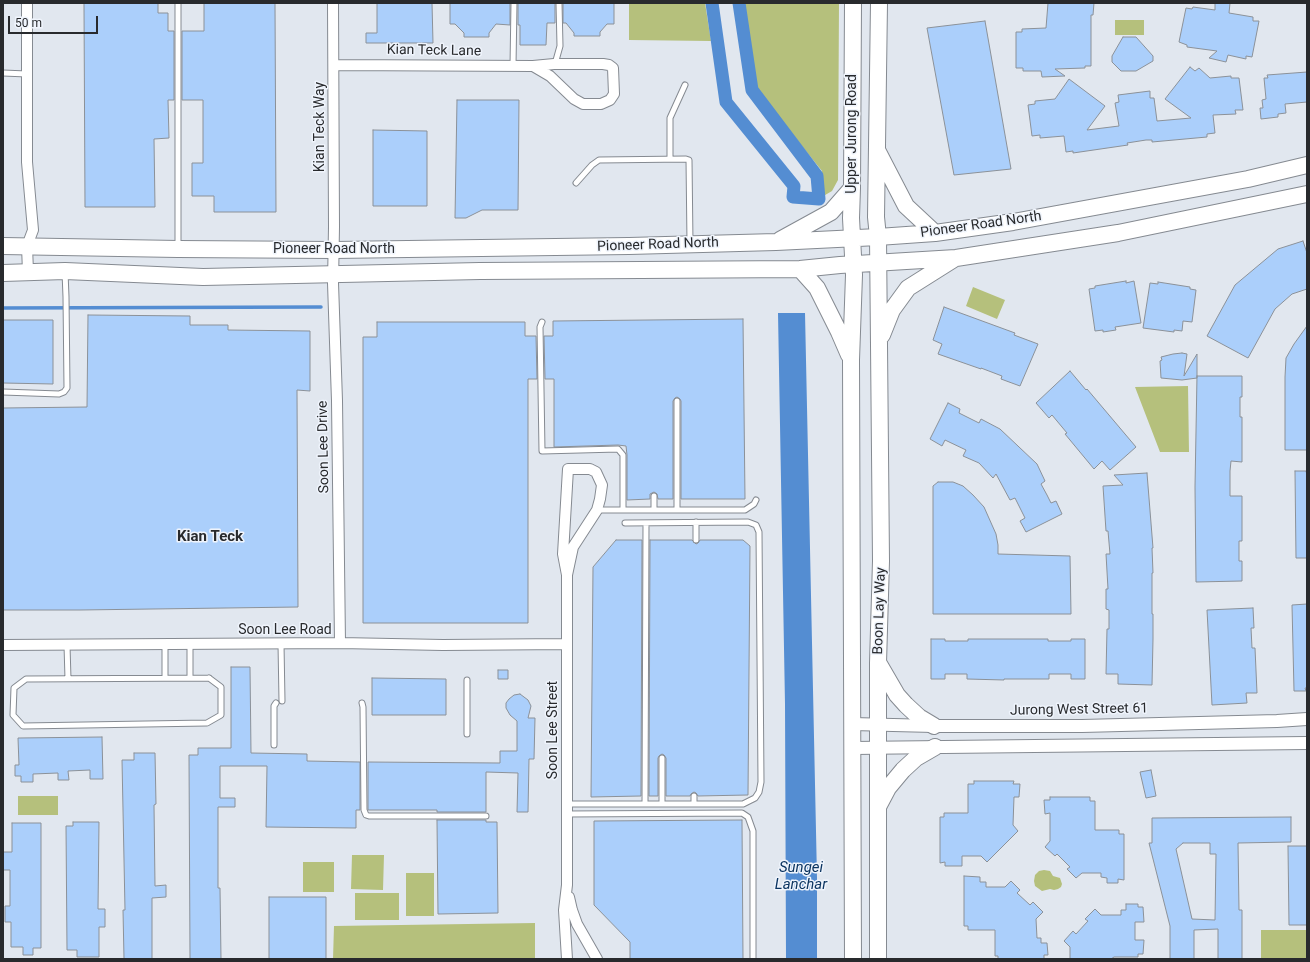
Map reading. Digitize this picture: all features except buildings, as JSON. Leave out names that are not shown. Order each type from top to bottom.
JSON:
[{"type":"main road","name":"Upper Jurong Road","points":[[853,3],[852,188],[850,218],[853,264]]},
{"type":"main road","name":"Upper Jurong Road","points":[[878,263],[876,217],[879,3]]},
{"type":"main road","points":[[878,150],[906,206],[935,233]]},
{"type":"main road","name":"Pioneer Road North","points":[[3,246],[178,250],[334,250],[630,246],[776,242],[878,237],[935,233],[1013,222],[1236,181],[1307,166]]},
{"type":"main road","points":[[776,242],[831,212],[852,188]]},
{"type":"main road","name":"Pioneer Road North","points":[[3,273],[65,271],[203,277],[488,271],[800,269],[853,264],[956,258],[1133,231],[1307,194]]},
{"type":"main road","points":[[879,340],[892,310],[908,288],[956,258]]},
{"type":"main road","name":"Boon Lay Way","points":[[878,263],[881,562],[878,663],[878,959]]},
{"type":"main road","name":"Boon Lay Way","points":[[853,264],[854,275],[851,360],[853,959]]},
{"type":"main road","points":[[800,269],[817,288],[851,360]]},
{"type":"main road","points":[[878,663],[897,695],[919,717],[934,726]]},
{"type":"main road","points":[[878,807],[888,788],[903,770],[916,758],[934,747]]},
{"type":"street","points":[[27,3],[27,162],[32,230],[27,246],[28,272]]},
{"type":"street","name":"Kian Teck Way","points":[[333,3],[334,250]]},
{"type":"street","name":"Kian Teck Lane","points":[[334,65],[609,65],[613,68],[614,94],[610,100],[602,104],[583,104],[574,99],[550,76],[533,66]]},
{"type":"street","name":"Soon Lee Drive","points":[[334,250],[340,643]]},
{"type":"street","name":"Soon Lee Street","points":[[567,575],[573,547],[596,510],[600,499],[602,484],[596,472],[590,469],[568,469],[563,554],[567,575],[567,885],[564,910],[567,959]]},
{"type":"street","name":"Soon Lee Road","points":[[3,645],[340,643],[443,645],[567,644]]},
{"type":"street","name":"Jurong West Street 61","points":[[852,724],[934,726],[1082,726],[1307,719]]},
{"type":"street","points":[[852,748],[1307,743]]},
{"type":"street","name":"Soon Lee Street","points":[[567,885],[572,910],[577,924],[597,959]]},
{"type":"lane","points":[[178,3],[178,250]]},
{"type":"lane","points":[[513,66],[514,3]]},
{"type":"lane","points":[[555,64],[560,46],[559,3]]},
{"type":"lane","points":[[3,73],[27,74]]},
{"type":"lane","points":[[670,159],[670,118],[684,85]]},
{"type":"lane","points":[[576,183],[592,165],[599,160],[686,158],[690,162],[690,244]]},
{"type":"lane","points":[[3,392],[59,394],[64,392],[67,388],[65,271]]},
{"type":"lane","points":[[542,322],[540,327],[542,451],[618,449],[623,455],[623,510]]},
{"type":"lane","points":[[677,401],[677,510]]},
{"type":"lane","points":[[654,496],[654,510]]},
{"type":"lane","points":[[596,510],[746,510],[754,504],[756,500]]},
{"type":"lane","points":[[696,522],[696,540]]},
{"type":"lane","points":[[567,809],[645,804],[743,804],[755,798],[759,792],[761,782],[759,532],[756,524],[748,522],[625,523]]},
{"type":"lane","points":[[645,804],[646,523]]},
{"type":"lane","points":[[190,644],[190,678]]},
{"type":"lane","points":[[281,644],[282,701]]},
{"type":"lane","points":[[67,645],[68,679]]},
{"type":"lane","points":[[165,645],[165,678]]},
{"type":"lane","points":[[165,678],[209,678],[221,687],[221,715],[207,723],[23,726],[14,715],[14,688],[26,679],[165,678]]},
{"type":"lane","points":[[467,680],[467,734]]},
{"type":"lane","points":[[274,745],[274,706],[276,703]]},
{"type":"lane","points":[[362,703],[364,810],[366,814],[369,816],[486,816]]},
{"type":"lane","points":[[662,758],[662,804]]},
{"type":"lane","points":[[694,796],[694,804]]},
{"type":"lane","points":[[567,809],[742,812],[748,817],[753,831],[752,959]]},
{"type":"green space","points":[[629,3],[705,3],[711,41],[629,40]]},
{"type":"green space","points":[[744,3],[839,3],[838,180],[832,191],[820,198],[822,171],[756,89]]},
{"type":"green space","points":[[1115,20],[1144,20],[1144,35],[1115,35]]},
{"type":"green space","points":[[973,287],[1005,300],[997,319],[966,306]]},
{"type":"green space","points":[[1188,386],[1189,452],[1160,452],[1135,387]]},
{"type":"green space","points":[[18,796],[58,796],[58,815],[18,815]]},
{"type":"green space","points":[[352,855],[384,855],[383,890],[351,889]]},
{"type":"green space","points":[[303,862],[334,862],[334,892],[303,892]]},
{"type":"green space","points":[[1039,871],[1050,871],[1053,876],[1060,878],[1062,884],[1061,887],[1054,890],[1050,889],[1042,891],[1035,886],[1035,875]]},
{"type":"green space","points":[[406,873],[434,873],[434,916],[406,916]]},
{"type":"green space","points":[[355,893],[399,893],[399,920],[355,920]]},
{"type":"green space","points":[[535,923],[535,959],[333,959],[334,926]]},
{"type":"green space","points":[[1261,930],[1307,930],[1307,959],[1261,959]]},
{"type":"water","name":"Sungei Lanchar","points":[[778,313],[805,313],[817,878],[817,959],[786,959],[785,704]]},
{"type":"waterway","points":[[712,3],[726,102],[794,186],[793,197],[819,199],[817,176],[752,90],[739,3]]},
{"type":"waterway","points":[[3,308],[321,307]]},
{"type":"district","name":"Kian Teck","points":[[210,537]]}]
